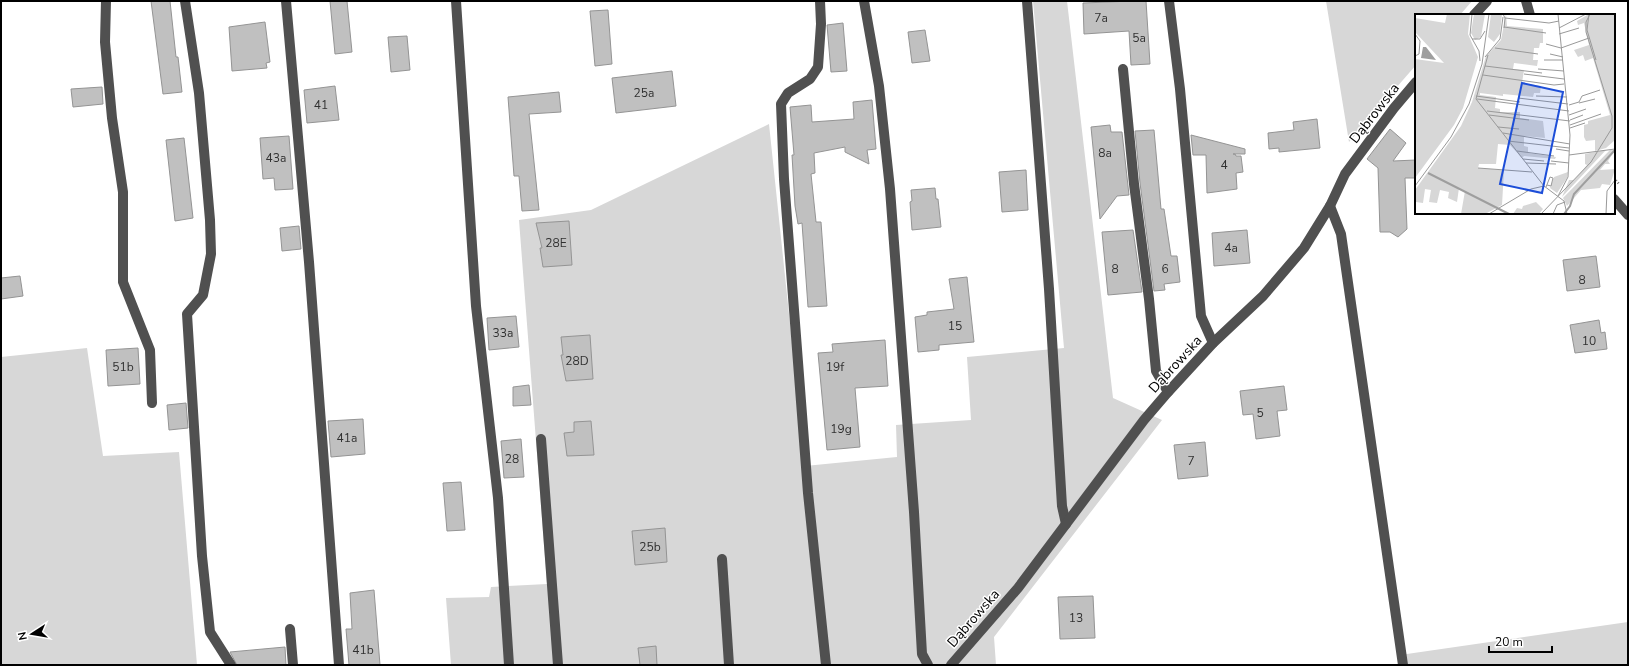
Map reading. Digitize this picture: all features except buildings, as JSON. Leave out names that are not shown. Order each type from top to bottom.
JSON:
[{"type":"street","points":[[106,1],[104,42],[112,118],[123,192],[123,282],[150,350],[152,403]]},
{"type":"street","points":[[185,1],[199,93],[210,220],[211,254],[204,295],[187,314],[202,556],[210,632],[231,665]]},
{"type":"street","points":[[286,1],[309,262],[340,665]]},
{"type":"street","points":[[456,1],[476,306],[498,498],[509,665]]},
{"type":"street","points":[[820,1],[821,24],[818,67],[810,79],[788,93],[781,104],[784,179],[808,493],[826,665]]},
{"type":"street","points":[[864,1],[879,86],[890,189],[914,512],[922,654],[928,665]]},
{"type":"street","points":[[1027,1],[1049,281],[1062,506],[1066,524]]},
{"type":"street","points":[[1169,1],[1181,97],[1201,316],[1213,343]]},
{"type":"street","points":[[1475,14],[1487,1]]},
{"type":"street","points":[[1526,1],[1530,14]]},
{"type":"street","points":[[1124,69],[1134,184],[1156,371],[1168,392]]},
{"type":"street","name":"Dąbrowska","points":[[951,665],[1018,588],[1144,420],[1213,343],[1263,296],[1304,248],[1330,206],[1345,174],[1394,108],[1415,83]]},
{"type":"street","points":[[1615,200],[1628,215]]},
{"type":"street","points":[[1330,206],[1341,234],[1403,665]]},
{"type":"street","points":[[541,439],[558,665]]},
{"type":"street","points":[[722,559],[729,665]]},
{"type":"street","points":[[290,629],[293,665]]},
{"type":"shaded area","points":[[1033,1],[1067,1],[1113,398],[1162,420],[994,637],[996,665],[451,665],[446,598],[489,597],[491,587],[547,584],[519,220],[591,210],[769,124],[805,466],[897,457],[896,425],[971,420],[967,357],[1064,348]]},
{"type":"shaded area","points":[[1326,1],[1472,1],[1461,14],[1415,14],[1415,66],[1349,142]]},
{"type":"shaded area","points":[[87,348],[103,456],[179,452],[197,665],[1,665],[1,357]]},
{"type":"shaded area","points":[[1628,622],[1628,665],[1401,665],[1400,655]]}]
